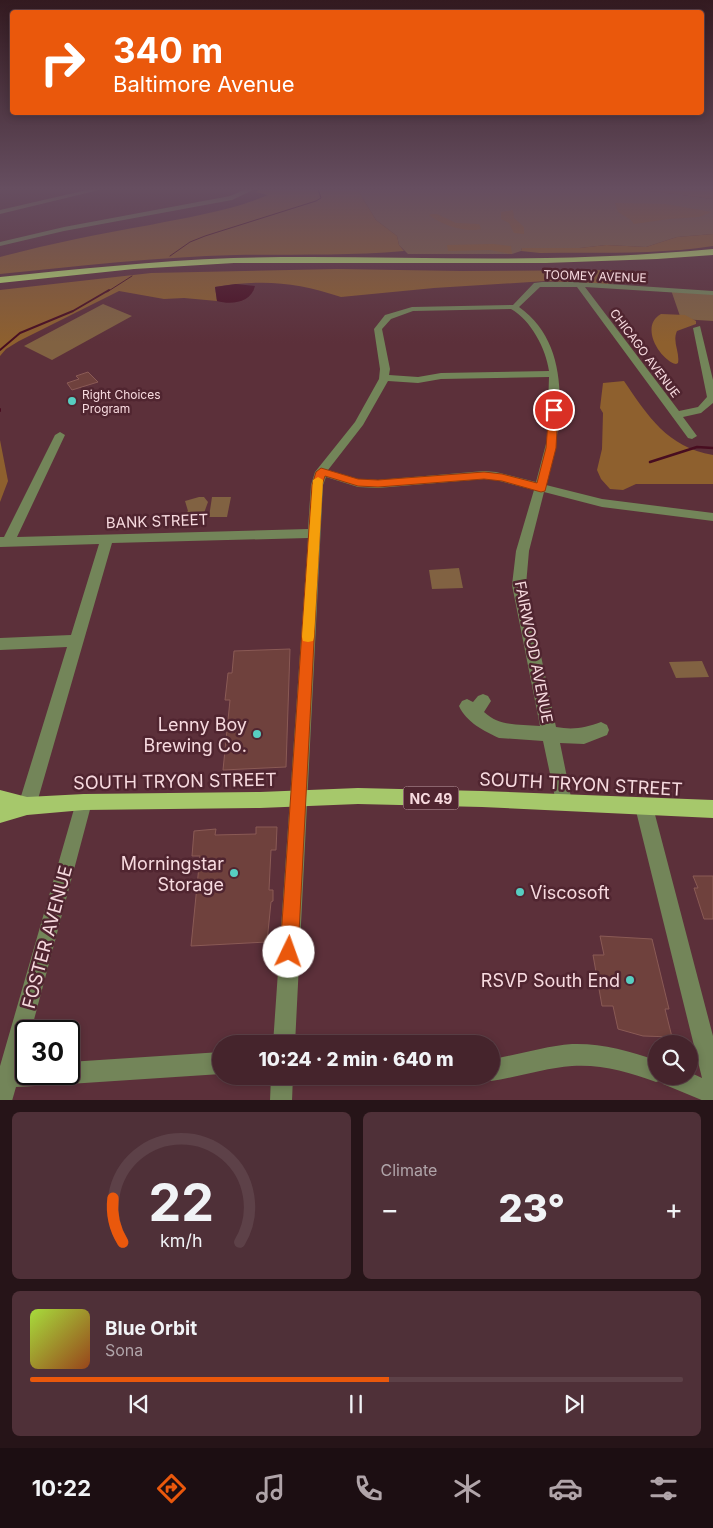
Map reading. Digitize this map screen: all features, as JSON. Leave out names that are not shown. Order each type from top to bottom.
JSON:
[{"type":"highway","points":[[0,285],[110,274],[214,267],[540,266],[630,260],[713,250]]},
{"type":"highway","points":[[0,280],[110,268],[198,262],[709,260]]},
{"type":"main road","name":"SOUTH TRYON STREET","points":[[0,814],[27,806],[84,802],[260,800],[358,796],[564,802],[713,809]]},
{"type":"main road","name":"SOUTH TRYON STREET","points":[[0,798],[27,806]]},
{"type":"street","points":[[0,244],[15,240]]},
{"type":"street","name":"TOOMEY AVENUE","points":[[514,308],[540,284],[579,284],[713,293]]},
{"type":"street","name":"CHICAGO AVENUE","points":[[579,284],[692,436]]},
{"type":"street","points":[[285,1035],[317,485],[321,472],[359,423],[384,378],[385,369],[378,329],[383,320],[392,314],[421,308],[514,308]]},
{"type":"street","name":"FAIRWOOD AVENUE","points":[[514,308],[518,310],[546,343],[556,374],[551,448],[541,488],[520,555],[519,585],[564,802]]},
{"type":"street","points":[[676,415],[702,409],[712,397],[697,328]]},
{"type":"street","points":[[384,378],[418,380],[441,376],[556,374]]},
{"type":"street","points":[[4,542],[60,435]]},
{"type":"street","points":[[321,472],[358,483],[378,484],[484,475],[502,477],[602,503],[713,517]]},
{"type":"street","name":"BANK STREET","points":[[4,542],[314,533]]},
{"type":"street","points":[[27,806],[107,539]]},
{"type":"street","points":[[0,644],[76,641]]},
{"type":"street","points":[[475,707],[486,725],[499,730],[570,737],[584,736],[600,730]]},
{"type":"street","name":"FOSTER AVENUE","points":[[1,1100],[84,802]]},
{"type":"street","points":[[644,807],[713,1076]]},
{"type":"street","points":[[500,1068],[555,1057],[584,1055],[614,1058],[648,1069]]},
{"type":"street","points":[[80,1072],[212,1064]]},
{"type":"street","points":[[8,1077],[15,1077]]},
{"type":"street","points":[[280,1100],[281,1085]]},
{"type":"street","points":[[693,1085],[713,1093]]},
{"type":"shaded area","points":[[69,240],[398,240],[404,251],[362,254],[236,255],[177,258],[0,274],[0,257]]},
{"type":"shaded area","points":[[398,240],[667,240],[646,247],[606,245],[580,248],[522,248],[521,251],[512,254],[408,254],[399,245]]},
{"type":"shaded area","points":[[667,240],[713,240],[713,246],[670,251],[540,253],[521,251],[522,248],[580,248],[606,245],[646,247]]},
{"type":"shaded area","points":[[493,244],[511,246],[512,254],[490,250],[448,251],[447,245]]},
{"type":"shaded area","points":[[337,269],[461,271],[623,270],[623,282],[606,284],[546,281],[434,288],[341,297],[294,285],[249,283],[215,287],[217,301],[184,298],[164,299],[119,291],[19,341],[6,349],[0,356],[0,290],[151,273]]},
{"type":"shaded area","points":[[236,284],[255,286],[249,296],[240,301],[228,303],[217,301],[215,287]]},
{"type":"shaded area","points":[[671,290],[713,293],[713,321],[681,319]]},
{"type":"shaded area","points":[[103,304],[132,316],[52,360],[24,346]]},
{"type":"shaded area","points":[[661,314],[685,315],[696,321],[696,324],[677,331],[675,339],[678,363],[676,364],[658,350],[654,342],[652,326],[655,319]]},
{"type":"shaded area","points":[[624,381],[660,428],[683,445],[713,455],[713,484],[636,484],[623,490],[610,489],[601,479],[597,470],[602,449],[603,413],[600,408],[603,383]]},
{"type":"shaded area","points":[[0,440],[8,481],[0,502]]},
{"type":"shaded area","points":[[204,497],[208,502],[204,513],[197,522],[186,522],[185,515],[188,511],[185,501]]},
{"type":"shaded area","points":[[212,497],[231,497],[227,517],[209,517]]},
{"type":"shaded area","points":[[459,568],[463,588],[432,589],[429,570]]},
{"type":"shaded area","points":[[702,661],[709,677],[676,678],[669,662]]},
{"type":"building","points":[[88,372],[98,382],[72,390],[67,383],[79,379],[76,376]]},
{"type":"building","name":"Lenny Boy Brewing Co.","points":[[290,649],[286,767],[223,770],[230,700],[225,700],[228,673],[232,673],[234,651]]},
{"type":"building","name":"Morningstar Storage","points":[[256,827],[277,827],[276,850],[271,850],[269,890],[273,890],[273,901],[271,902],[267,942],[191,946],[200,856],[192,856],[194,831],[216,829],[215,835],[256,834]]},
{"type":"building","points":[[693,876],[713,876],[713,919],[704,919],[694,888],[698,888]]},
{"type":"building","name":"RSVP South End","points":[[600,936],[652,939],[669,1009],[665,1009],[672,1035],[643,1036],[618,1029],[613,1006],[602,1006],[593,955],[604,955]]},
{"type":"waterway","points":[[170,256],[194,240]]},
{"type":"waterway","points":[[107,292],[132,276]]},
{"type":"waterway","points":[[0,350],[20,333],[73,311],[109,290]]},
{"type":"waterway","points":[[650,462],[697,447],[713,448]]},
{"type":"slow traffic","points":[[308,637],[318,480]]},
{"type":"place","name":"Right Choices Program","points":[[72,401]]},
{"type":"place","name":"Lenny Boy Brewing Co.","points":[[257,734]]},
{"type":"place","name":"Morningstar Storage","points":[[234,873]]},
{"type":"place","name":"Viscosoft","points":[[520,892]]},
{"type":"place","name":"RSVP South End","points":[[630,980]]},
{"type":"route","points":[[289,952],[317,485],[321,472],[358,483],[378,484],[484,475],[502,477],[541,488],[551,448],[554,410]]}]
